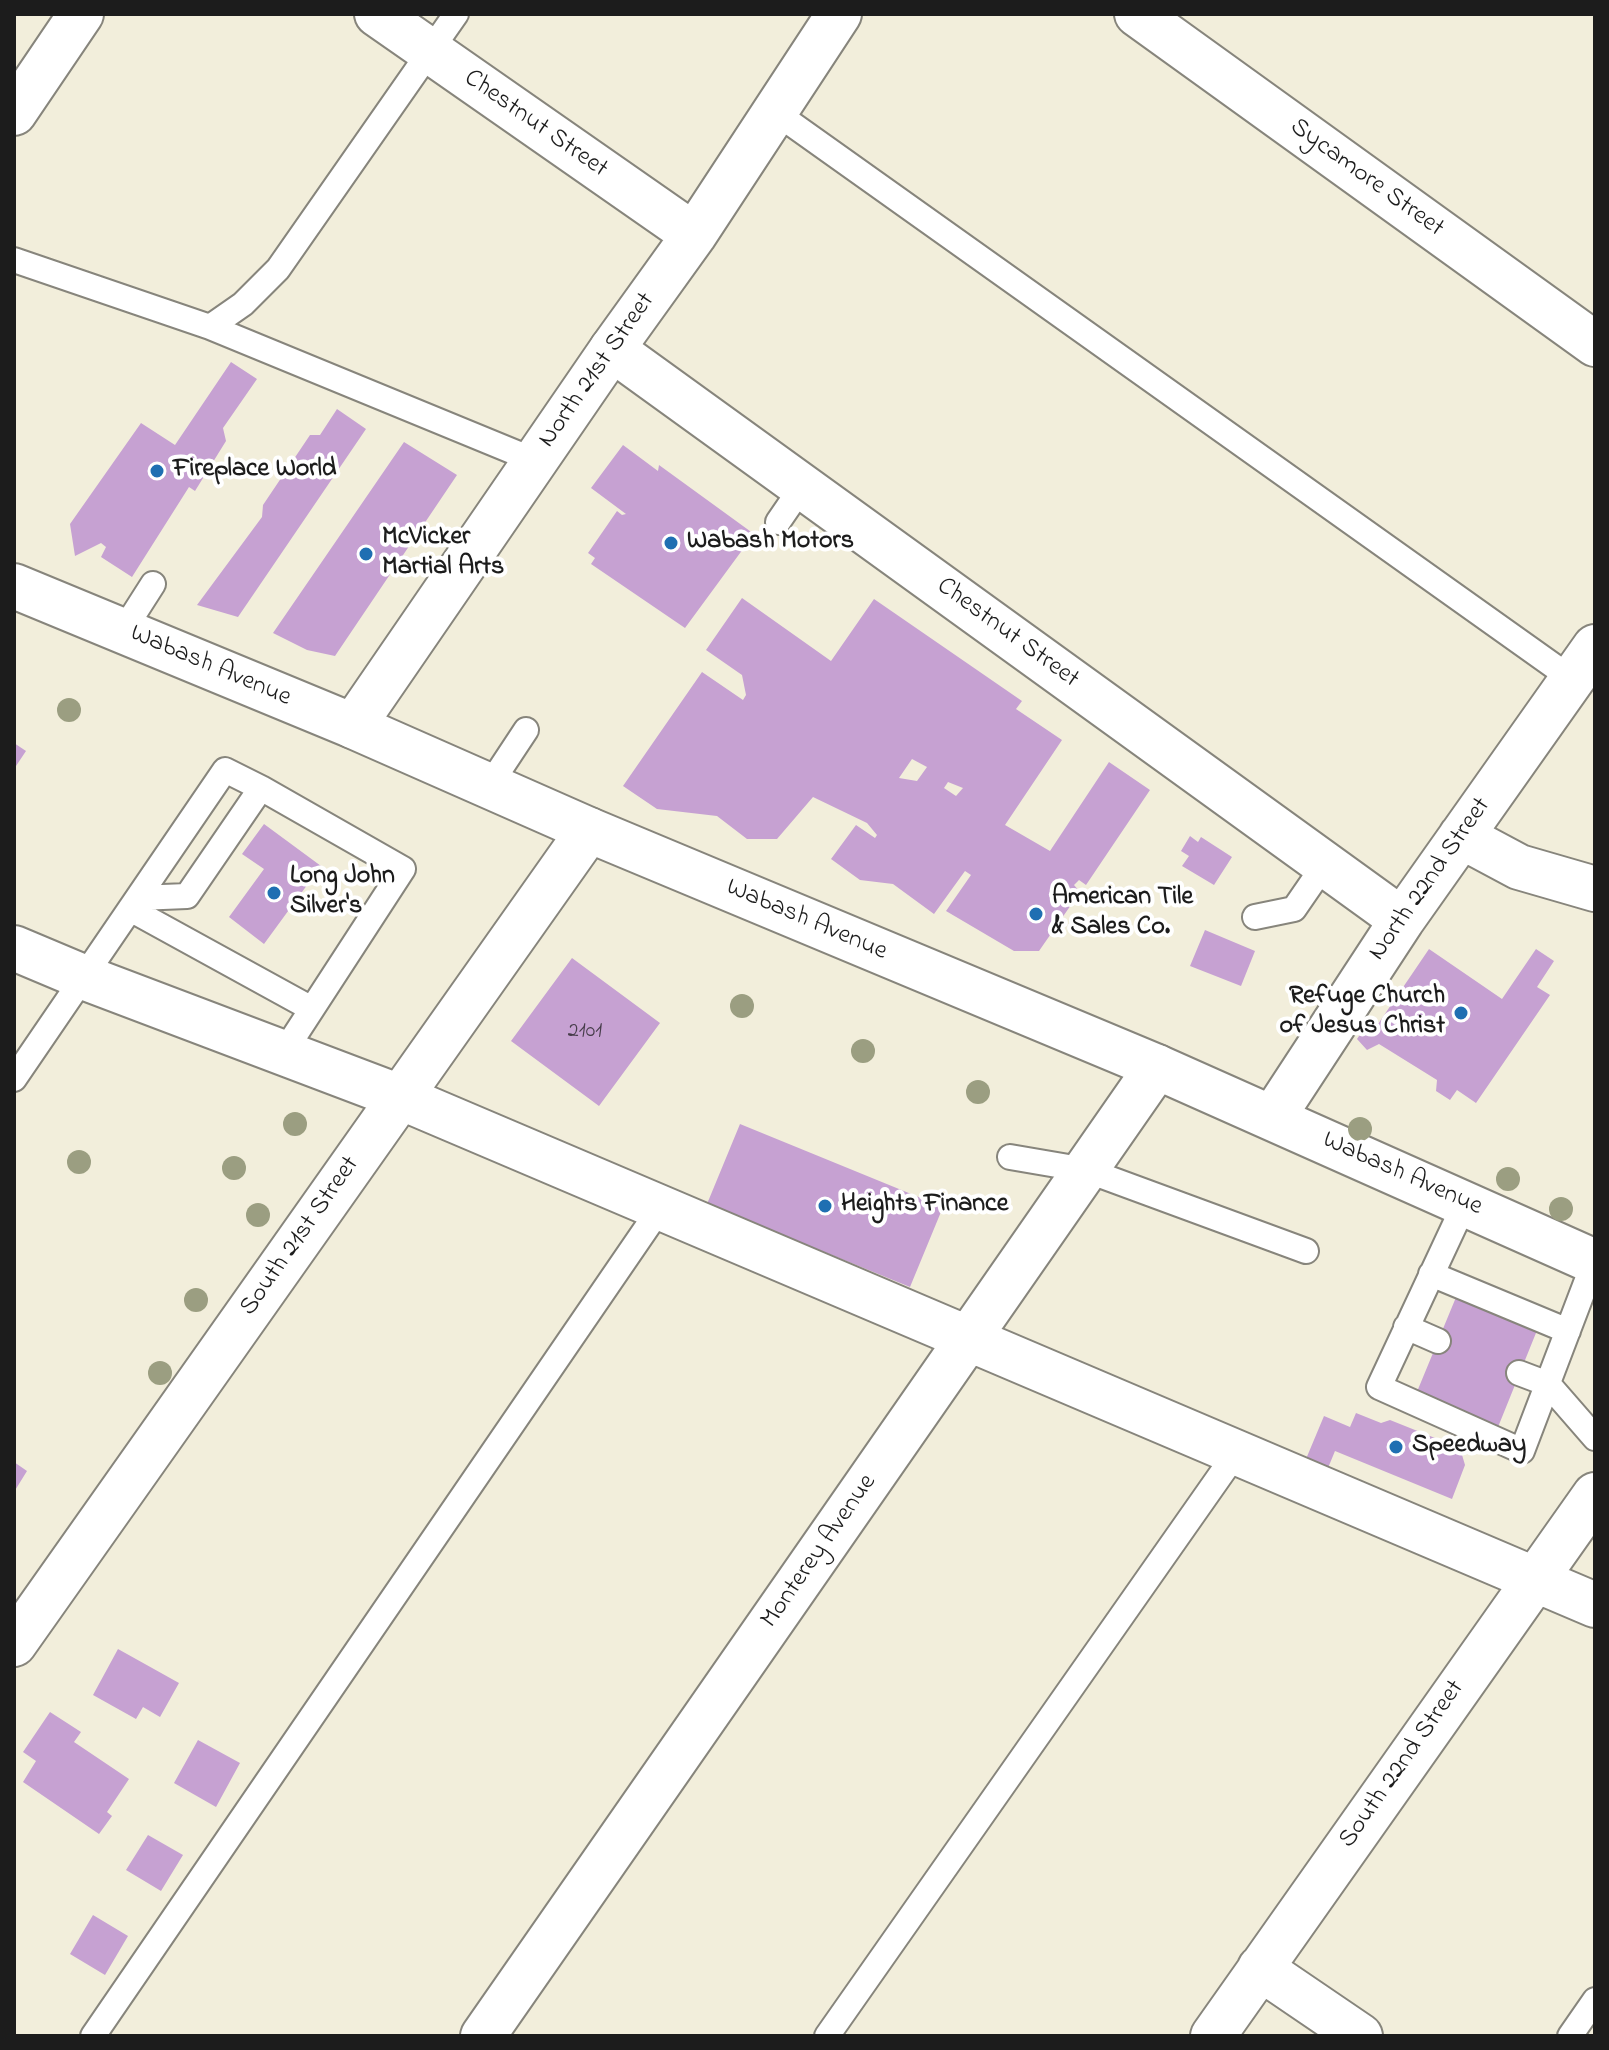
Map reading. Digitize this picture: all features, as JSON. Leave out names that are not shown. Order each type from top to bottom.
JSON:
[{"type":"street","points":[[14,113],[81,14]]},
{"type":"street","name":"Chestnut Street","points":[[377,14],[694,235]]},
{"type":"street","name":"North 21st Street","points":[[353,726],[694,235],[839,14]]},
{"type":"street","name":"Sycamore Street","points":[[1137,14],[1595,344]]},
{"type":"street","name":"Chestnut Street","points":[[612,349],[1402,920]]},
{"type":"street","name":"Wabash Avenue","points":[[14,586],[353,726],[589,830],[1157,1067],[1595,1262]]},
{"type":"street","name":"North 22nd Street","points":[[1273,1117],[1402,920],[1584,663]]},
{"type":"street","name":"South 21st Street","points":[[14,1644],[589,830]]},
{"type":"street","points":[[1461,836],[1519,867],[1595,889]]},
{"type":"street","points":[[14,948],[400,1097],[1595,1605]]},
{"type":"street","name":"Monterey Avenue","points":[[483,2036],[1157,1067]]},
{"type":"street","name":"South 22nd Street","points":[[1213,2036],[1595,1495]]},
{"type":"street","points":[[1260,1968],[1360,2036]]},
{"type":"lane","points":[[210,327],[243,304],[278,269],[456,14]]},
{"type":"lane","points":[[775,112],[1584,663]]},
{"type":"lane","points":[[14,260],[210,327],[536,461]]},
{"type":"lane","points":[[778,522],[802,487]]},
{"type":"lane","points":[[123,631],[153,584]]},
{"type":"lane","points":[[489,786],[526,730]]},
{"type":"lane","points":[[14,1079],[225,770],[403,869],[284,1052]]},
{"type":"lane","points":[[134,903],[187,896],[261,788]]},
{"type":"lane","points":[[1255,917],[1294,909],[1325,864]]},
{"type":"lane","points":[[134,903],[312,1009]]},
{"type":"lane","points":[[1010,1157],[1086,1170],[1306,1251]]},
{"type":"lane","points":[[1465,1203],[1379,1387],[1522,1451],[1595,1262]]},
{"type":"lane","points":[[93,2036],[661,1207]]},
{"type":"lane","points":[[1431,1274],[1568,1331]]},
{"type":"lane","points":[[1406,1327],[1438,1341]]},
{"type":"lane","points":[[1519,1373],[1548,1384],[1595,1438]]},
{"type":"lane","points":[[827,2036],[1236,1453]]},
{"type":"lane","points":[[1570,2036],[1595,2000]]},
{"type":"building","name":"Fireplace World","points":[[231,362],[257,379],[223,428],[226,441],[195,491],[189,487],[132,577],[101,557],[106,547],[101,543],[75,556],[70,524],[141,423],[175,445]]},
{"type":"building","points":[[337,409],[366,429],[238,617],[197,605],[262,517],[263,505],[310,435],[320,435]]},
{"type":"building","name":"McVicker Martial Arts","points":[[404,442],[457,475],[335,656],[307,650],[273,633]]},
{"type":"building","name":"Wabash Motors","points":[[623,445],[658,471],[659,465],[754,534],[685,628],[591,564],[595,558],[588,553],[617,511],[626,514],[591,488]]},
{"type":"building","points":[[742,598],[831,661],[874,599],[1022,701],[1016,709],[1062,740],[1005,825],[1050,851],[1109,762],[1150,790],[1086,885],[1079,880],[1074,885],[1080,892],[1039,951],[1014,951],[946,911],[971,875],[965,871],[934,914],[893,884],[860,880],[831,859],[856,825],[875,838],[877,835],[867,823],[813,797],[777,839],[747,839],[717,816],[657,809],[623,786],[702,672],[743,700],[746,695],[742,675],[706,650]],"holes":[[[912,759],[927,767],[917,781],[899,778]],[[948,782],[963,788],[956,796],[944,788]]]},
{"type":"building","points":[[14,743],[26,751],[14,769]]},
{"type":"building","name":"Long John Silver's","points":[[264,824],[321,866],[264,944],[229,917],[264,869],[242,854]]},
{"type":"building","points":[[1190,836],[1198,842],[1201,837],[1232,857],[1214,885],[1182,866],[1189,856],[1181,851]]},
{"type":"building","points":[[1205,930],[1255,951],[1241,986],[1190,966]]},
{"type":"building","name":"Refuge Church of Jesus Christ","points":[[1429,949],[1502,999],[1536,949],[1554,961],[1537,987],[1550,995],[1476,1103],[1457,1090],[1450,1100],[1436,1091],[1437,1080],[1379,1044],[1367,1050],[1357,1039],[1365,1027],[1374,1030]]},
{"type":"building","points":[[572,958],[660,1023],[599,1106],[511,1041]]},
{"type":"building","name":"Heights Finance","points":[[740,1124],[943,1207],[910,1287],[707,1204]]},
{"type":"building","points":[[1459,1290],[1540,1323],[1496,1432],[1414,1399]]},
{"type":"building","points":[[1356,1413],[1381,1423],[1390,1420],[1460,1448],[1465,1465],[1452,1499],[1335,1451],[1328,1468],[1306,1459],[1324,1416],[1350,1427]]},
{"type":"building","points":[[14,1462],[27,1471],[14,1492]]},
{"type":"building","points":[[118,1649],[179,1683],[160,1717],[143,1707],[136,1719],[93,1695]]},
{"type":"building","points":[[50,1712],[81,1732],[74,1742],[129,1779],[107,1812],[112,1816],[99,1834],[23,1782],[36,1761],[23,1752]]},
{"type":"building","points":[[198,1740],[240,1763],[216,1807],[174,1783]]},
{"type":"building","points":[[148,1835],[183,1855],[161,1891],[126,1870]]},
{"type":"building","points":[[93,1915],[128,1936],[105,1975],[70,1954]]},
{"type":"place","name":"Fireplace World","points":[[157,471]]},
{"type":"place","name":"Wabash Motors","points":[[671,543]]},
{"type":"place","name":"McVicker Martial Arts","points":[[366,554]]},
{"type":"place","name":"Long John Silver's","points":[[274,893]]},
{"type":"place","name":"American Tile & Sales Co.","points":[[1036,914]]},
{"type":"place","name":"Refuge Church of Jesus Christ","points":[[1461,1013]]},
{"type":"place","name":"Heights Finance","points":[[825,1206]]},
{"type":"place","name":"Speedway","points":[[1396,1447]]}]
